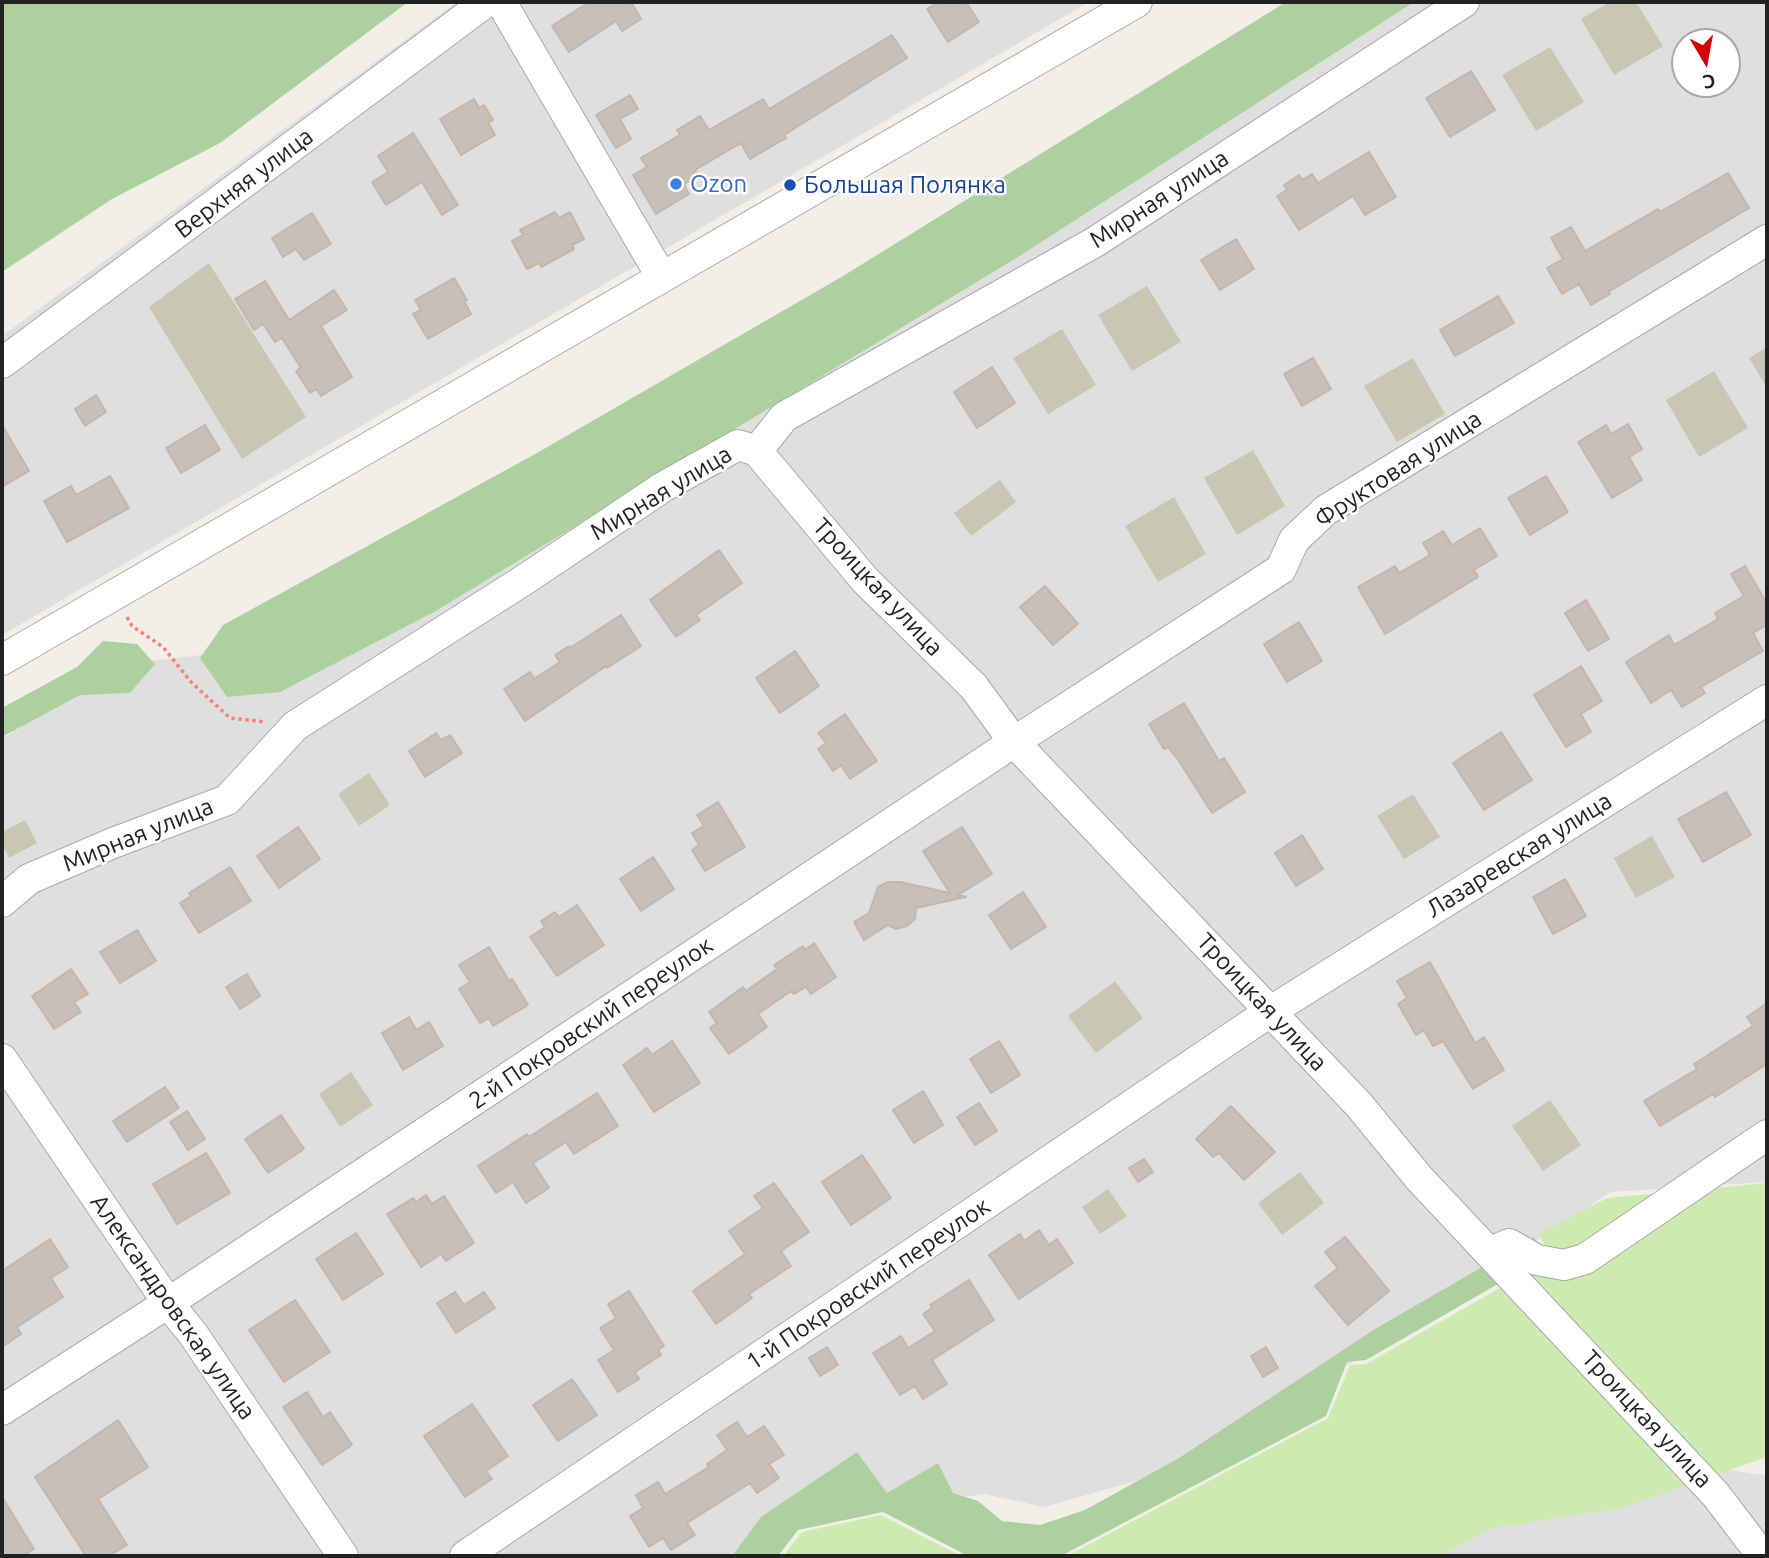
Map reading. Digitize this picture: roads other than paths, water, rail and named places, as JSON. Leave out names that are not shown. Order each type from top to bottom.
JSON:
[{"type":"street","name":"Верхняя улица","points":[[2,363],[486,2]]},
{"type":"street","points":[[501,2],[661,276]]},
{"type":"street","points":[[2,660],[1137,2]]},
{"type":"street","name":"Мирная улица","points":[[2,902],[29,879],[113,843],[226,800],[295,726],[524,580],[663,487],[738,445],[757,451],[784,417],[1095,242],[1464,2]]},
{"type":"street","name":"Фруктовая улица","points":[[1014,742],[1281,569],[1294,540],[1326,510],[1767,240]]},
{"type":"street","name":"Троицкая улица","points":[[757,451],[864,580],[974,687],[1014,742],[1359,1105],[1419,1178],[1716,1495],[1757,1550]]},
{"type":"street","name":"Лазаревская улица","points":[[1271,1011],[1767,700]]},
{"type":"street","name":"2-й Покровский переулок","points":[[2,1410],[168,1303],[1014,742]]},
{"type":"street","name":"1-й Покровский переулок","points":[[465,1556],[1271,1011]]},
{"type":"street","name":"Александровская улица","points":[[2,1059],[343,1556]]},
{"type":"street","points":[[1490,1252],[1509,1244],[1537,1260],[1564,1265],[1585,1259],[1767,1135]]},
{"type":"place","name":"Ozon","points":[[676,184]]},
{"type":"place","name":"Большая Полянка","points":[[790,185]]}]
